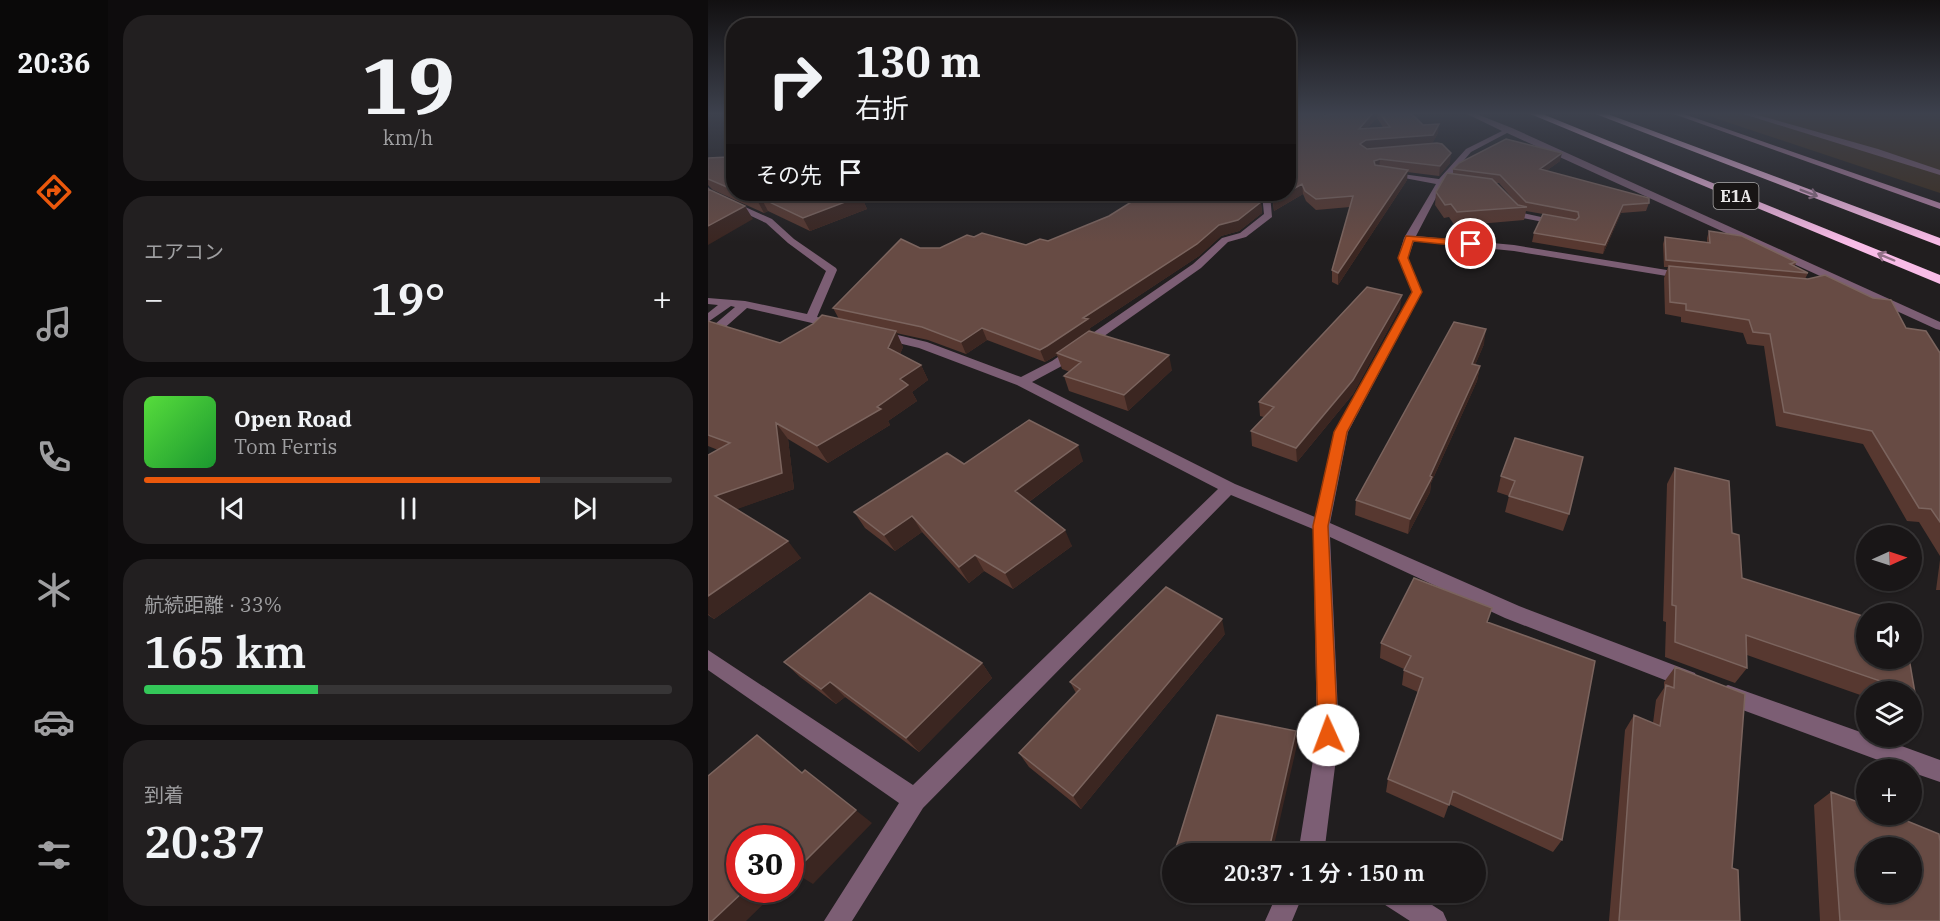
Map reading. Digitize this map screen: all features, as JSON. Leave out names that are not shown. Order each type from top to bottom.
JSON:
[{"type":"highway","name":"E1A","points":[[1637,156],[1940,280]]},
{"type":"highway","name":"E1A","points":[[1711,156],[1940,242]]},
{"type":"street","points":[[1317,843],[1328,735],[1321,526],[1341,432],[1417,292],[1403,258],[1409,238],[1424,207],[1438,190],[1440,182],[1458,156]]},
{"type":"street","points":[[1566,156],[1940,326]]},
{"type":"street","points":[[1797,156],[1940,206]]},
{"type":"street","points":[[1890,156],[1940,173]]},
{"type":"street","points":[[1379,173],[1462,184]]},
{"type":"street","points":[[708,190],[708,193],[769,221],[791,241],[832,270],[811,318]]},
{"type":"street","points":[[1500,194],[1520,215],[1571,224]]},
{"type":"street","points":[[1022,382],[1056,364],[1197,266],[1225,240],[1243,235],[1269,215],[1267,201]]},
{"type":"street","points":[[1409,238],[1514,248],[1698,277]]},
{"type":"street","points":[[1813,283],[1834,277]]},
{"type":"street","points":[[708,301],[745,304],[924,345],[1022,382],[1229,488],[1321,526],[1512,612],[1704,686],[1940,771]]},
{"type":"street","points":[[708,320],[728,303]]},
{"type":"street","points":[[708,336],[745,304]]},
{"type":"street","points":[[837,921],[915,800],[1229,488]]},
{"type":"street","points":[[708,659],[915,800]]},
{"type":"street","points":[[1278,921],[1287,903]]},
{"type":"street","points":[[1405,903],[1434,921]]},
{"type":"shaded area","points":[[1829,156],[1940,156],[1940,193]]},
{"type":"building","points":[[1296,156],[1448,156],[1440,166],[1380,159],[1374,161],[1375,165],[1408,170],[1338,273],[1332,270],[1353,196],[1316,199],[1305,191],[1302,184],[1296,187]]},
{"type":"building","points":[[1473,156],[1558,156],[1540,169],[1649,198],[1649,203],[1623,205],[1605,245],[1534,233],[1543,214],[1576,220],[1579,217],[1578,212],[1526,202],[1500,175],[1453,169]]},
{"type":"building","points":[[726,157],[726,187],[708,179],[708,158]]},
{"type":"building","points":[[1447,173],[1492,179],[1518,205],[1527,207],[1457,212],[1451,204],[1445,205],[1436,192]]},
{"type":"building","points":[[708,189],[726,197],[726,201],[734,201],[745,206],[708,226]]},
{"type":"building","points":[[767,201],[848,201],[803,218]]},
{"type":"building","points":[[1133,201],[1261,202],[1238,220],[1219,225],[1197,244],[1083,318],[1088,319],[1040,350],[982,328],[961,342],[922,327],[833,308],[901,239],[920,248],[940,248],[967,235],[974,237],[982,233],[1026,245],[1040,239],[1048,241],[1109,216]]},
{"type":"building","points":[[1709,231],[1742,236],[1796,262],[1790,264],[1808,273],[1666,260],[1665,237],[1710,243]]},
{"type":"building","points":[[1669,266],[1808,279],[1825,275],[1873,298],[1891,300],[1906,328],[1926,331],[1940,353],[1940,522],[1931,509],[1919,508],[1872,431],[1784,412],[1770,334],[1753,332],[1749,320],[1686,310],[1686,304],[1670,302]]},
{"type":"building","points":[[1367,287],[1402,295],[1353,380],[1296,448],[1251,431],[1274,407],[1259,402]]},
{"type":"building","points":[[822,315],[896,331],[888,348],[921,365],[900,379],[908,385],[877,407],[881,409],[817,446],[776,423],[782,473],[715,496],[788,541],[708,596],[708,455],[730,443],[708,435],[708,321],[780,343],[813,324]]},
{"type":"building","points":[[1454,322],[1486,329],[1472,364],[1480,366],[1430,476],[1432,477],[1410,519],[1356,500]]},
{"type":"building","points":[[1089,331],[1169,355],[1124,395],[1064,376],[1081,362],[1057,353]]},
{"type":"building","points":[[1029,420],[1078,445],[1015,491],[1065,530],[1005,573],[975,555],[959,567],[912,516],[884,535],[854,512],[947,453],[964,464]]},
{"type":"building","points":[[1515,438],[1583,457],[1569,514],[1509,496],[1515,481],[1501,476]]},
{"type":"building","points":[[1675,468],[1729,481],[1732,533],[1739,535],[1742,578],[1856,614],[1856,669],[1911,669],[1913,681],[1880,681],[1746,635],[1747,668],[1675,642],[1676,606],[1672,605]]},
{"type":"building","points":[[1414,578],[1492,608],[1487,622],[1595,661],[1562,840],[1453,791],[1449,805],[1388,779],[1423,678],[1404,670],[1411,656],[1381,643]]},
{"type":"building","points":[[1166,587],[1222,619],[1073,796],[1019,753],[1080,689],[1070,682]]},
{"type":"building","points":[[870,593],[982,663],[906,738],[830,682],[821,689],[784,662]]},
{"type":"building","points":[[1675,667],[1745,694],[1732,868],[1738,870],[1740,921],[1619,921],[1634,715],[1660,726],[1666,685],[1674,688]]},
{"type":"building","points":[[1217,715],[1296,731],[1271,843],[1177,843]]},
{"type":"building","points":[[757,735],[802,773],[805,770],[856,810],[804,862],[804,825],[726,825],[726,903],[731,903],[712,921],[708,921],[708,776]]},
{"type":"building","points":[[1831,792],[1856,801],[1856,825],[1917,825],[1939,834],[1940,921],[1840,921]]},
{"type":"route","points":[[1328,735],[1321,526],[1341,432],[1417,292],[1403,258],[1409,238],[1471,244]]}]
